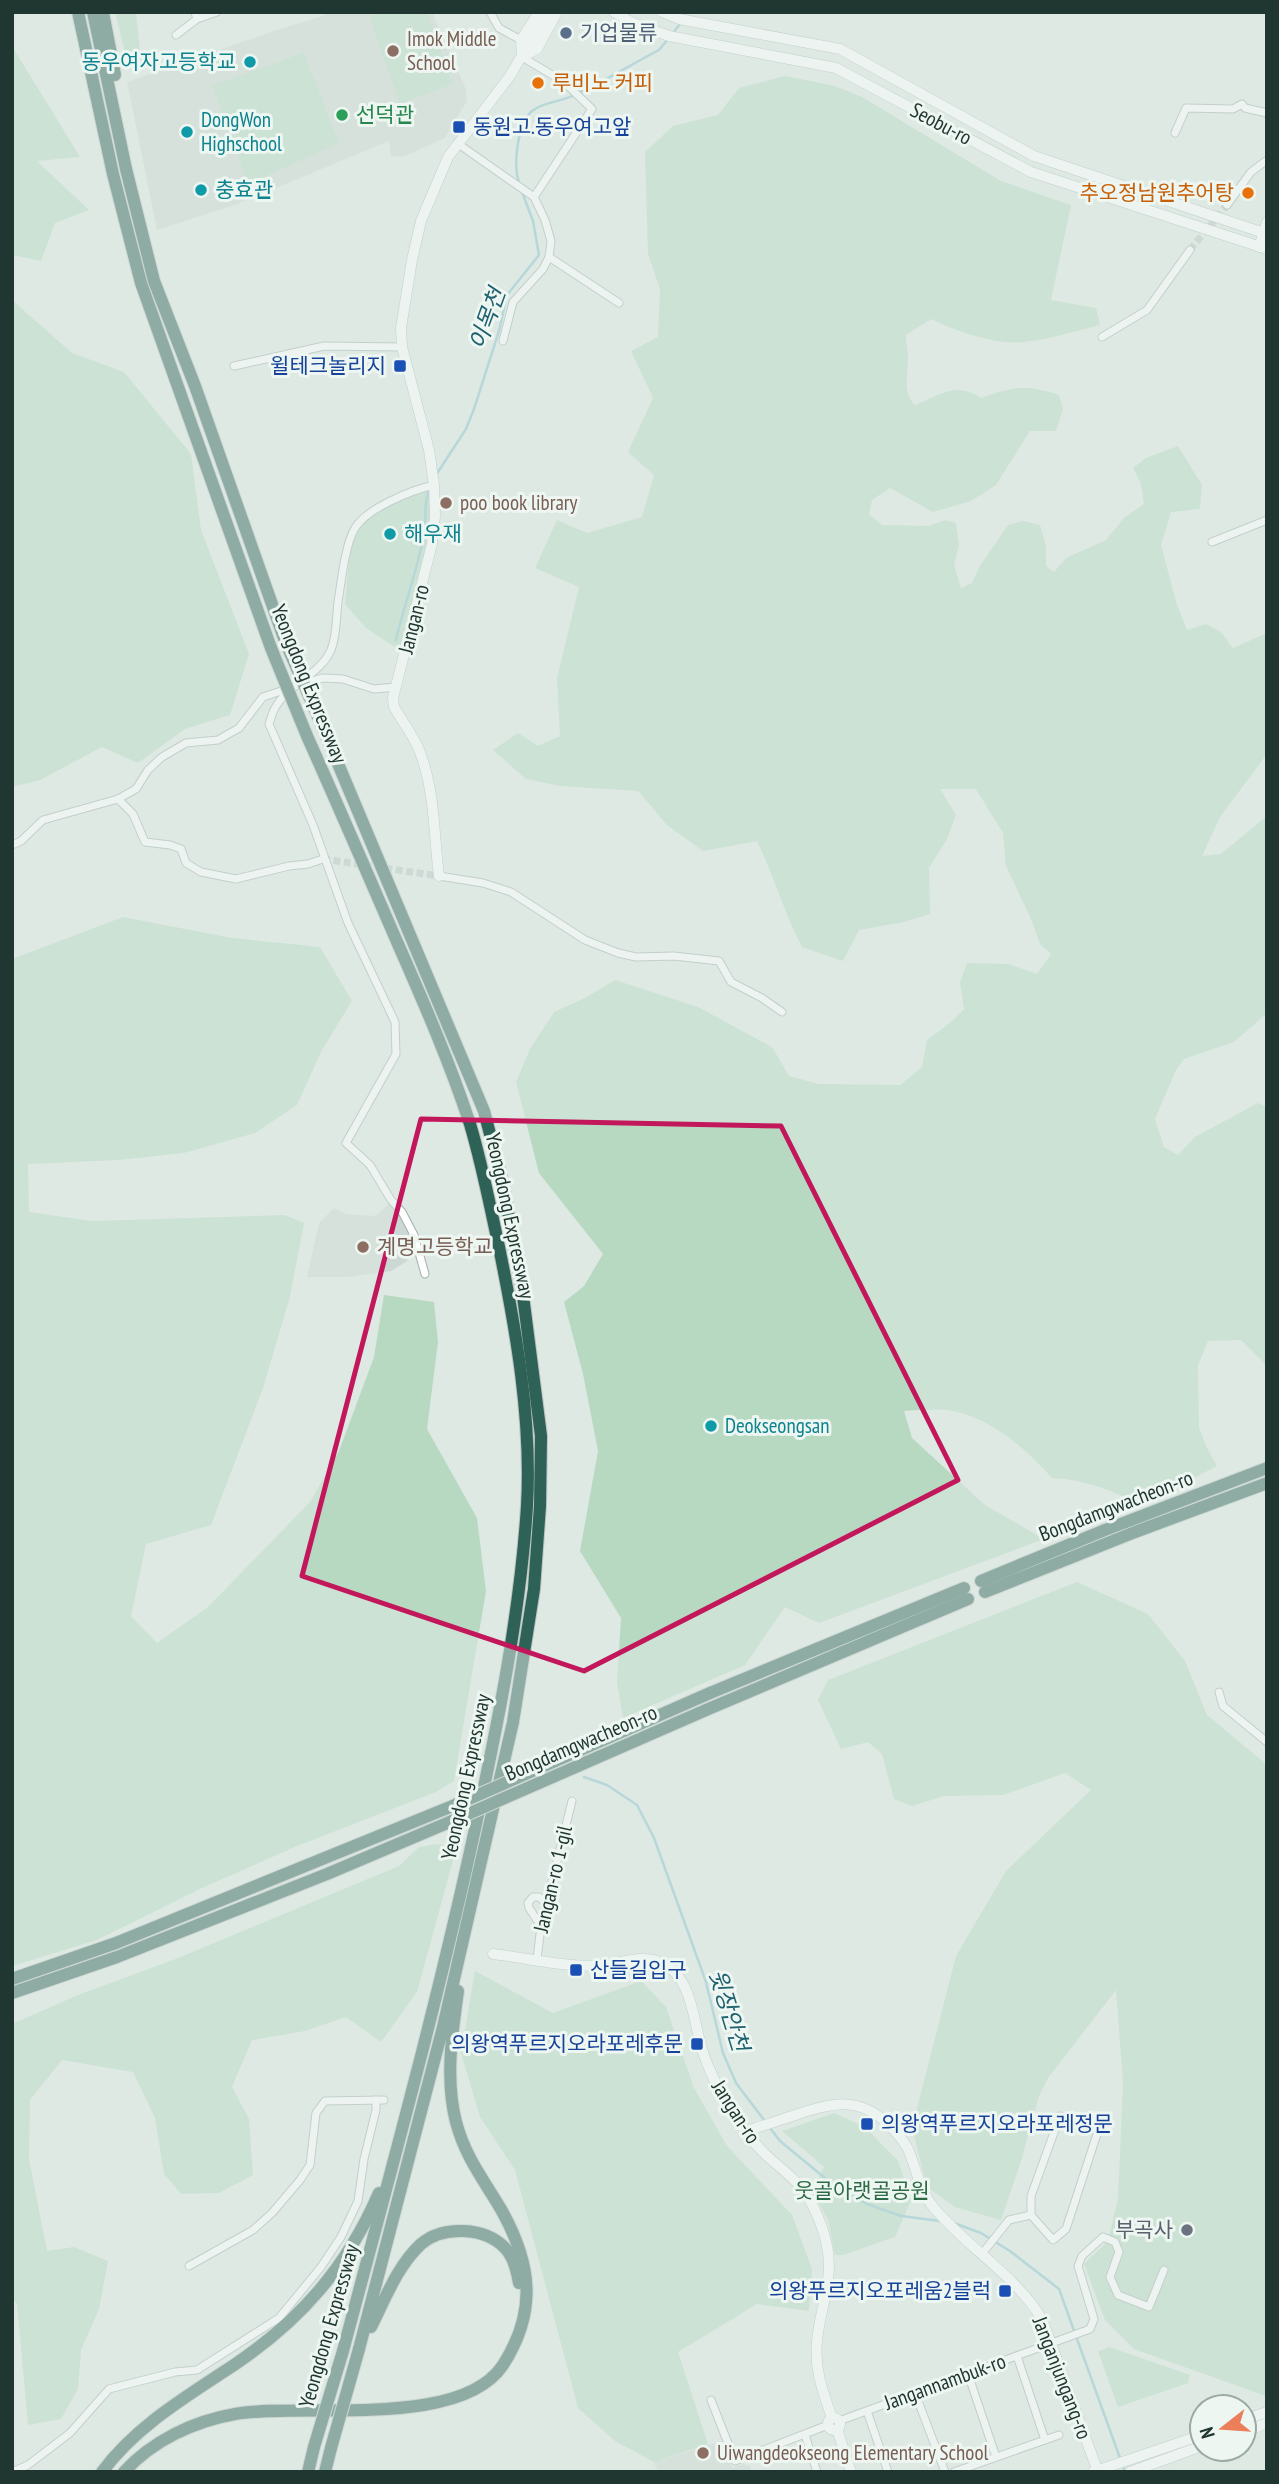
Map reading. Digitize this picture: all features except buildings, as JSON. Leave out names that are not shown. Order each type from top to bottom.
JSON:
[{"type":"highway","name":"Yeongdong Expressway","points":[[78,12],[113,174],[141,283],[271,648],[426,1008],[470,1125],[508,1292],[519,1360],[527,1502],[500,1720],[460,1898],[397,2151],[308,2472]]},
{"type":"highway","name":"Yeongdong Expressway","points":[[93,12],[126,169],[155,281],[285,641],[484,1111],[502,1180],[522,1288],[541,1436],[540,1506],[534,1589],[513,1722],[443,2027],[325,2472]]},
{"type":"highway","points":[[103,12],[124,118],[126,169]]},
{"type":"highway","name":"Bongdamgwacheon-ro","points":[[1267,1468],[1105,1530],[983,1587],[1267,1483]]},
{"type":"highway","name":"Bongdamgwacheon-ro","points":[[12,1979],[116,1943],[455,1805],[710,1693],[966,1594],[327,1874],[130,1952],[12,1993]]},
{"type":"highway","points":[[124,2472],[163,2439],[234,2414],[372,2410],[446,2401],[475,2390],[498,2372],[516,2345],[524,2322],[528,2292],[524,2265],[501,2210],[482,2182],[466,2150],[456,2122],[451,2088],[452,2038],[469,1912]]},
{"type":"highway","points":[[102,2472],[115,2454],[158,2417],[269,2340],[327,2283],[348,2255],[366,2222],[397,2151]]},
{"type":"highway","points":[[114,2472],[158,2434],[233,2407],[421,2398],[471,2384],[491,2369],[509,2344],[517,2320],[521,2294],[516,2267],[506,2249],[490,2236],[468,2232],[445,2232],[422,2243],[405,2262],[359,2349]]},
{"type":"street","points":[[176,35],[196,16],[217,12]]},
{"type":"street","points":[[490,12],[499,28],[521,40]]},
{"type":"street","points":[[522,57],[521,40],[539,12]]},
{"type":"street","name":"Jangan-ro","points":[[547,12],[494,99],[457,143],[443,166],[421,221],[402,316],[402,347],[429,450],[434,485],[432,544],[396,687],[394,707],[423,758],[431,793],[439,876],[483,883],[511,892],[585,940],[618,953],[636,957],[674,956],[719,961],[731,982],[782,1012]]},
{"type":"street","points":[[522,57],[537,49],[557,12]]},
{"type":"street","name":"Seobu-ro","points":[[614,12],[633,23],[669,36],[836,68],[1031,172],[1263,248]]},
{"type":"street","name":"Seobu-ro","points":[[662,12],[679,19],[840,49],[1034,156],[1265,234]]},
{"type":"street","points":[[522,57],[564,82],[592,109],[534,197]]},
{"type":"street","points":[[1175,133],[1186,108],[1233,109],[1242,104],[1245,108],[1267,113]]},
{"type":"street","points":[[457,143],[534,197],[551,240],[549,257],[543,269],[513,302],[503,341]]},
{"type":"street","points":[[1227,205],[1251,172],[1267,160]]},
{"type":"street","points":[[1263,248],[1267,222]]},
{"type":"street","points":[[1102,337],[1147,310],[1190,250]]},
{"type":"street","points":[[549,257],[619,303]]},
{"type":"street","points":[[234,366],[324,346],[402,347]]},
{"type":"street","points":[[425,1274],[414,1235],[402,1212],[391,1200],[370,1165],[346,1143],[397,1054],[395,1022],[348,922],[323,859],[313,825],[269,723],[275,707],[324,661],[331,649],[347,548],[355,528],[366,516],[393,501],[416,489],[434,485]]},
{"type":"street","points":[[1212,542],[1267,520]]},
{"type":"street","points":[[12,845],[22,841],[43,820],[118,799],[136,789],[148,770],[162,757],[186,743],[218,740],[239,728],[263,697],[323,678],[343,679],[374,690],[396,687]]},
{"type":"street","points":[[118,799],[133,814],[145,842],[181,849],[186,863],[201,872],[236,879],[323,859]]},
{"type":"street","points":[[1219,1692],[1223,1706],[1267,1742]]},
{"type":"street","name":"Jangan-ro 1-gil","points":[[537,1959],[541,1926],[572,1801]]},
{"type":"street","points":[[541,1926],[528,1903],[533,1897],[539,1897],[547,1904]]},
{"type":"street","name":"Jangan-ro","points":[[494,1954],[583,1966],[610,1964],[632,1958],[661,1962],[673,1970],[693,2008],[700,2043],[730,2110],[751,2129],[760,2149],[799,2185],[812,2205],[827,2245],[829,2282],[817,2338],[816,2361],[819,2381],[852,2472]]},
{"type":"street","points":[[12,2472],[28,2466],[70,2433],[109,2389],[175,2372],[197,2370],[279,2318],[321,2267],[341,2237],[358,2201],[364,2159],[380,2100],[325,2101],[316,2113],[310,2165],[300,2180],[272,2213],[253,2230],[189,2266]]},
{"type":"street","name":"Janganjungang-ro","points":[[751,2129],[831,2104],[859,2105],[900,2136],[908,2150],[920,2189],[932,2206],[956,2232],[1028,2297],[1056,2342],[1099,2470]]},
{"type":"street","points":[[1060,2116],[1098,2131],[1066,2229],[1053,2239],[1031,2215],[1031,2196],[1060,2116]]},
{"type":"street","points":[[981,2255],[1009,2220],[1031,2215]]},
{"type":"street","name":"Jangannambuk-ro","points":[[711,2400],[735,2461],[1090,2329],[1094,2319],[1078,2266],[1082,2256],[1103,2237],[1115,2242],[1119,2252],[1110,2277],[1118,2295],[1149,2307],[1164,2270]]},
{"type":"street","points":[[1017,2356],[1045,2440]]},
{"type":"street","points":[[968,2374],[996,2457]]},
{"type":"street","points":[[915,2393],[945,2472]]},
{"type":"street","points":[[867,2411],[888,2472]]},
{"type":"street","points":[[805,2435],[817,2472]]},
{"type":"street","points":[[954,2472],[1059,2435]]},
{"type":"street","points":[[1129,2468],[1188,2441]]},
{"type":"street","points":[[1099,2470],[1129,2468],[1188,2450]]},
{"type":"street","points":[[28,2466],[37,2472]]},
{"type":"highlighted area","points":[[421,1119],[781,1126],[958,1480],[584,1671],[302,1576]]},
{"type":"shaded area","points":[[327,12],[432,12],[465,87],[467,101],[445,138],[403,157],[391,156],[389,141],[238,204],[157,230],[127,82],[323,16]]},
{"type":"shaded area","name":"계명고등학교","points":[[391,1202],[417,1234],[407,1261],[391,1271],[349,1277],[307,1277],[319,1223],[334,1208],[347,1214],[376,1216]]},
{"type":"shaded area","name":"Uiwangdeokseong Elementary School","points":[[721,2441],[732,2468],[743,2464],[750,2466],[752,2472],[658,2472],[654,2462]]},
{"type":"green space","points":[[115,12],[136,12],[140,51],[127,60]]},
{"type":"green space","points":[[382,12],[427,12],[453,84],[400,104],[369,17]]},
{"type":"green space","points":[[12,46],[80,157],[37,161],[89,210],[55,223],[41,261],[12,255]]},
{"type":"green space","points":[[304,53],[339,143],[248,184],[212,85]]},
{"type":"green space","points":[[785,76],[835,86],[862,97],[1001,181],[1071,205],[1051,300],[1096,308],[1100,325],[1040,340],[1004,342],[985,339],[931,319],[906,335],[907,389],[915,405],[948,391],[964,391],[981,398],[1011,389],[1028,388],[1059,395],[1063,409],[1056,431],[1030,431],[996,485],[971,501],[933,512],[890,488],[872,500],[869,514],[882,525],[929,526],[945,520],[956,523],[959,545],[954,565],[961,588],[972,583],[980,566],[1008,525],[1023,521],[1040,525],[1046,546],[1046,566],[1054,572],[1066,558],[1106,540],[1124,518],[1144,504],[1141,484],[1133,468],[1146,458],[1178,446],[1202,485],[1200,509],[1171,512],[1161,545],[1177,605],[1187,630],[1206,624],[1221,632],[1233,648],[1267,633],[1267,754],[1220,817],[1202,856],[1221,854],[1267,816],[1267,1013],[1234,1042],[1184,1059],[1176,1070],[1155,1119],[1164,1147],[1178,1155],[1195,1137],[1258,1103],[1267,1107],[1267,1366],[1241,1340],[1208,1341],[1198,1365],[1199,1428],[1217,1466],[1180,1485],[1128,1499],[1091,1484],[1052,1478],[1008,1437],[968,1415],[941,1410],[904,1411],[912,1438],[985,1505],[1044,1539],[819,1623],[785,1607],[745,1665],[623,1718],[617,1683],[621,1618],[580,1551],[598,1451],[583,1374],[564,1302],[584,1286],[603,1254],[539,1173],[516,1082],[530,1049],[554,1012],[615,980],[698,1007],[772,1047],[789,1076],[819,1084],[900,1085],[922,1067],[927,1040],[964,1009],[960,982],[967,963],[1008,964],[1037,974],[1051,954],[1040,944],[1006,866],[1003,833],[976,789],[940,789],[956,815],[947,839],[929,868],[930,914],[859,930],[843,961],[802,947],[757,841],[703,851],[667,825],[638,791],[560,786],[526,779],[493,750],[518,733],[538,746],[560,736],[557,678],[579,587],[535,568],[557,520],[587,533],[642,517],[654,475],[628,452],[653,398],[631,351],[658,337],[660,289],[648,254],[645,152],[673,126],[718,115],[739,88]]},
{"type":"green space","points":[[12,300],[72,353],[124,372],[191,454],[201,530],[249,654],[230,715],[185,729],[138,763],[102,747],[40,780],[12,787]]},
{"type":"green space","points":[[432,490],[427,543],[401,651],[366,628],[345,604],[350,552],[359,528],[376,513],[387,506]]},
{"type":"green space","points":[[123,917],[232,938],[320,947],[352,1001],[322,1050],[297,1105],[255,1133],[184,1153],[118,1160],[28,1164],[29,1212],[92,1221],[285,1215],[304,1223],[290,1297],[263,1388],[211,1525],[146,1544],[131,1616],[157,1643],[208,1607],[310,1502],[339,1451],[374,1357],[384,1295],[434,1302],[438,1342],[427,1429],[477,1518],[486,1591],[454,1781],[436,1792],[297,1846],[202,1888],[97,1940],[12,1966],[12,959]]},
{"type":"green space","points":[[1077,1582],[1148,1614],[1185,1661],[1207,1715],[1267,1765],[1266,2396],[1134,2349],[1105,2320],[1084,2264],[1108,2241],[1118,2199],[1123,2082],[1116,1990],[1048,2078],[1039,2096],[1001,2220],[955,2207],[927,2187],[912,2128],[956,1956],[1006,1871],[1091,1790],[1065,1773],[1003,1795],[944,1796],[912,1806],[894,1799],[882,1754],[868,1742],[841,1749],[818,1700],[828,1680]]},
{"type":"green space","points":[[437,1844],[457,1846],[417,1992],[381,2042],[346,2017],[305,2031],[252,2040],[232,2087],[249,2119],[253,2175],[219,2193],[181,2194],[164,2174],[155,2118],[133,2072],[62,2060],[30,2100],[29,2159],[47,2251],[74,2247],[108,2261],[99,2309],[81,2350],[78,2389],[61,2419],[28,2425],[17,2304],[12,2298],[12,2024],[399,1866],[419,1847]]},
{"type":"green space","points":[[475,1971],[553,2013],[641,1981],[666,2007],[694,2088],[727,2146],[792,2215],[812,2269],[809,2311],[757,2304],[678,2352],[708,2444],[654,2462],[615,2441],[578,2408],[515,2170],[480,2117],[461,2053]]},
{"type":"green space","name":"웃골아랫골공원","points":[[834,2113],[865,2127],[898,2161],[911,2200],[895,2237],[843,2255],[835,2255],[828,2220],[812,2191],[824,2167],[782,2131]]},
{"type":"green space","points":[[1109,2347],[1190,2375],[1188,2383],[1118,2407],[1098,2351]]},
{"type":"waterway","name":"이목천","points":[[672,34],[681,23]]},
{"type":"waterway","name":"이목천","points":[[519,183],[516,166],[518,145],[523,125],[532,111],[605,80],[659,50],[668,39]]},
{"type":"waterway","name":"이목천","points":[[436,475],[466,429],[474,409],[499,331],[507,295],[539,255],[533,221],[522,192]]},
{"type":"waterway","name":"이목천","points":[[396,640],[421,548],[430,488]]},
{"type":"waterway","name":"윗장안천","points":[[584,1777],[607,1785],[637,1805],[654,1838],[706,1982],[723,2053],[736,2083],[780,2141],[837,2188],[867,2204],[901,2216],[940,2221]]},
{"type":"waterway","name":"윗장안천","points":[[954,2223],[981,2233],[1010,2251],[1059,2289],[1125,2472]]},
{"type":"tunnel","points":[[1190,250],[1227,205]]},
{"type":"tunnel","points":[[323,859],[439,876]]},
{"type":"place","name":"기업물류","points":[[566,33]]},
{"type":"place","name":"Imok Middle School","points":[[393,51]]},
{"type":"place","name":"동우여자고등학교","points":[[250,62]]},
{"type":"place","name":"루비노 커피","points":[[538,83]]},
{"type":"place","name":"선덕관","points":[[342,115]]},
{"type":"place","name":"동원고.동우여고앞","points":[[459,127]]},
{"type":"place","name":"DongWon Highschool","points":[[187,132]]},
{"type":"place","name":"충효관","points":[[201,190]]},
{"type":"place","name":"추오정남원추어탕","points":[[1248,193]]},
{"type":"place","name":"윌테크놀리지","points":[[400,366]]},
{"type":"place","name":"poo book library","points":[[446,503]]},
{"type":"place","name":"해우재","points":[[390,534]]},
{"type":"place","name":"계명고등학교","points":[[363,1247]]},
{"type":"place","name":"Deokseongsan","points":[[711,1426]]},
{"type":"place","name":"산들길입구","points":[[576,1970]]},
{"type":"place","name":"의왕역푸르지오라포레후문","points":[[697,2044]]},
{"type":"place","name":"의왕역푸르지오라포레정문","points":[[867,2124]]},
{"type":"place","name":"부곡사","points":[[1187,2230]]},
{"type":"place","name":"의왕푸르지오포레움2블럭","points":[[1005,2291]]},
{"type":"place","name":"Uiwangdeokseong Elementary School","points":[[703,2453]]}]
